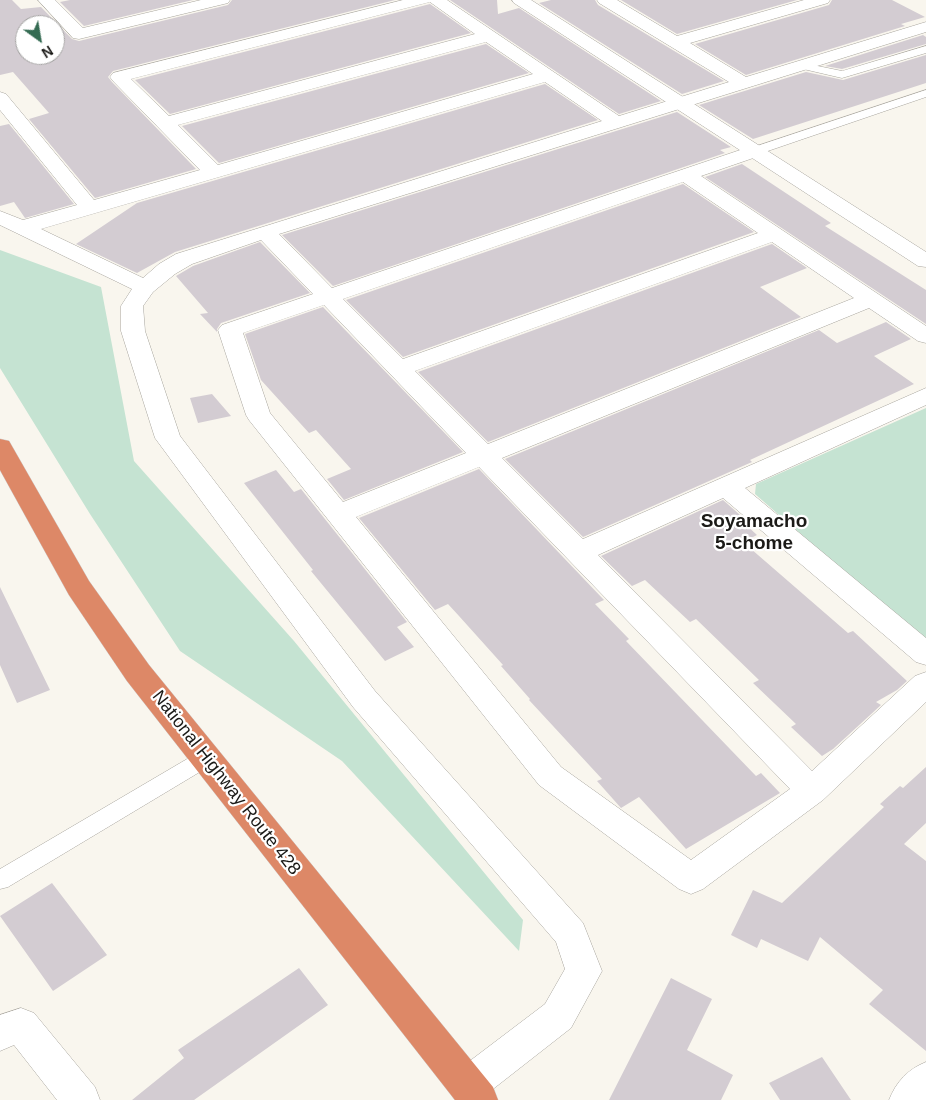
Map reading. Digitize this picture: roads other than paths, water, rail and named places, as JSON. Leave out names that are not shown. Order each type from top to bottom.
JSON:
[{"type":"highway","name":"National Highway Route 428","points":[[0,447],[79,588],[138,672],[474,1093]]},
{"type":"street","points":[[46,0],[79,34],[222,0]]},
{"type":"street","points":[[214,172],[120,77],[423,0]]},
{"type":"street","points":[[436,0],[617,123]]},
{"type":"street","points":[[520,0],[926,261]]},
{"type":"street","points":[[676,42],[822,0]]},
{"type":"street","points":[[612,1],[745,84]]},
{"type":"street","points":[[474,1093],[558,1016],[584,971],[571,934],[364,699],[168,438],[133,331],[132,306],[145,287],[184,259],[265,232],[926,27]]},
{"type":"street","points":[[166,123],[488,36]]},
{"type":"street","points":[[22,227],[547,76]]},
{"type":"street","points":[[0,98],[90,208]]},
{"type":"street","points":[[755,151],[328,295],[230,330],[258,415],[550,776],[691,879],[812,791],[926,684]]},
{"type":"street","points":[[686,175],[926,336]]},
{"type":"street","points":[[0,217],[145,287]]},
{"type":"street","points":[[265,232],[812,791]]},
{"type":"street","points":[[400,368],[774,234]]},
{"type":"street","points":[[339,514],[871,299]]},
{"type":"street","points":[[579,552],[926,396]]},
{"type":"street","points":[[726,486],[926,654]]},
{"type":"street","points":[[0,1033],[21,1025],[81,1100]]},
{"type":"street","points":[[908,1100],[926,1080]]},
{"type":"lane","points":[[803,66],[842,75],[926,49]]},
{"type":"lane","points":[[755,151],[926,93]]},
{"type":"lane","points":[[0,880],[206,758]]},
{"type":"district","name":"Soyamacho 5-chome","points":[[754,533]]}]
